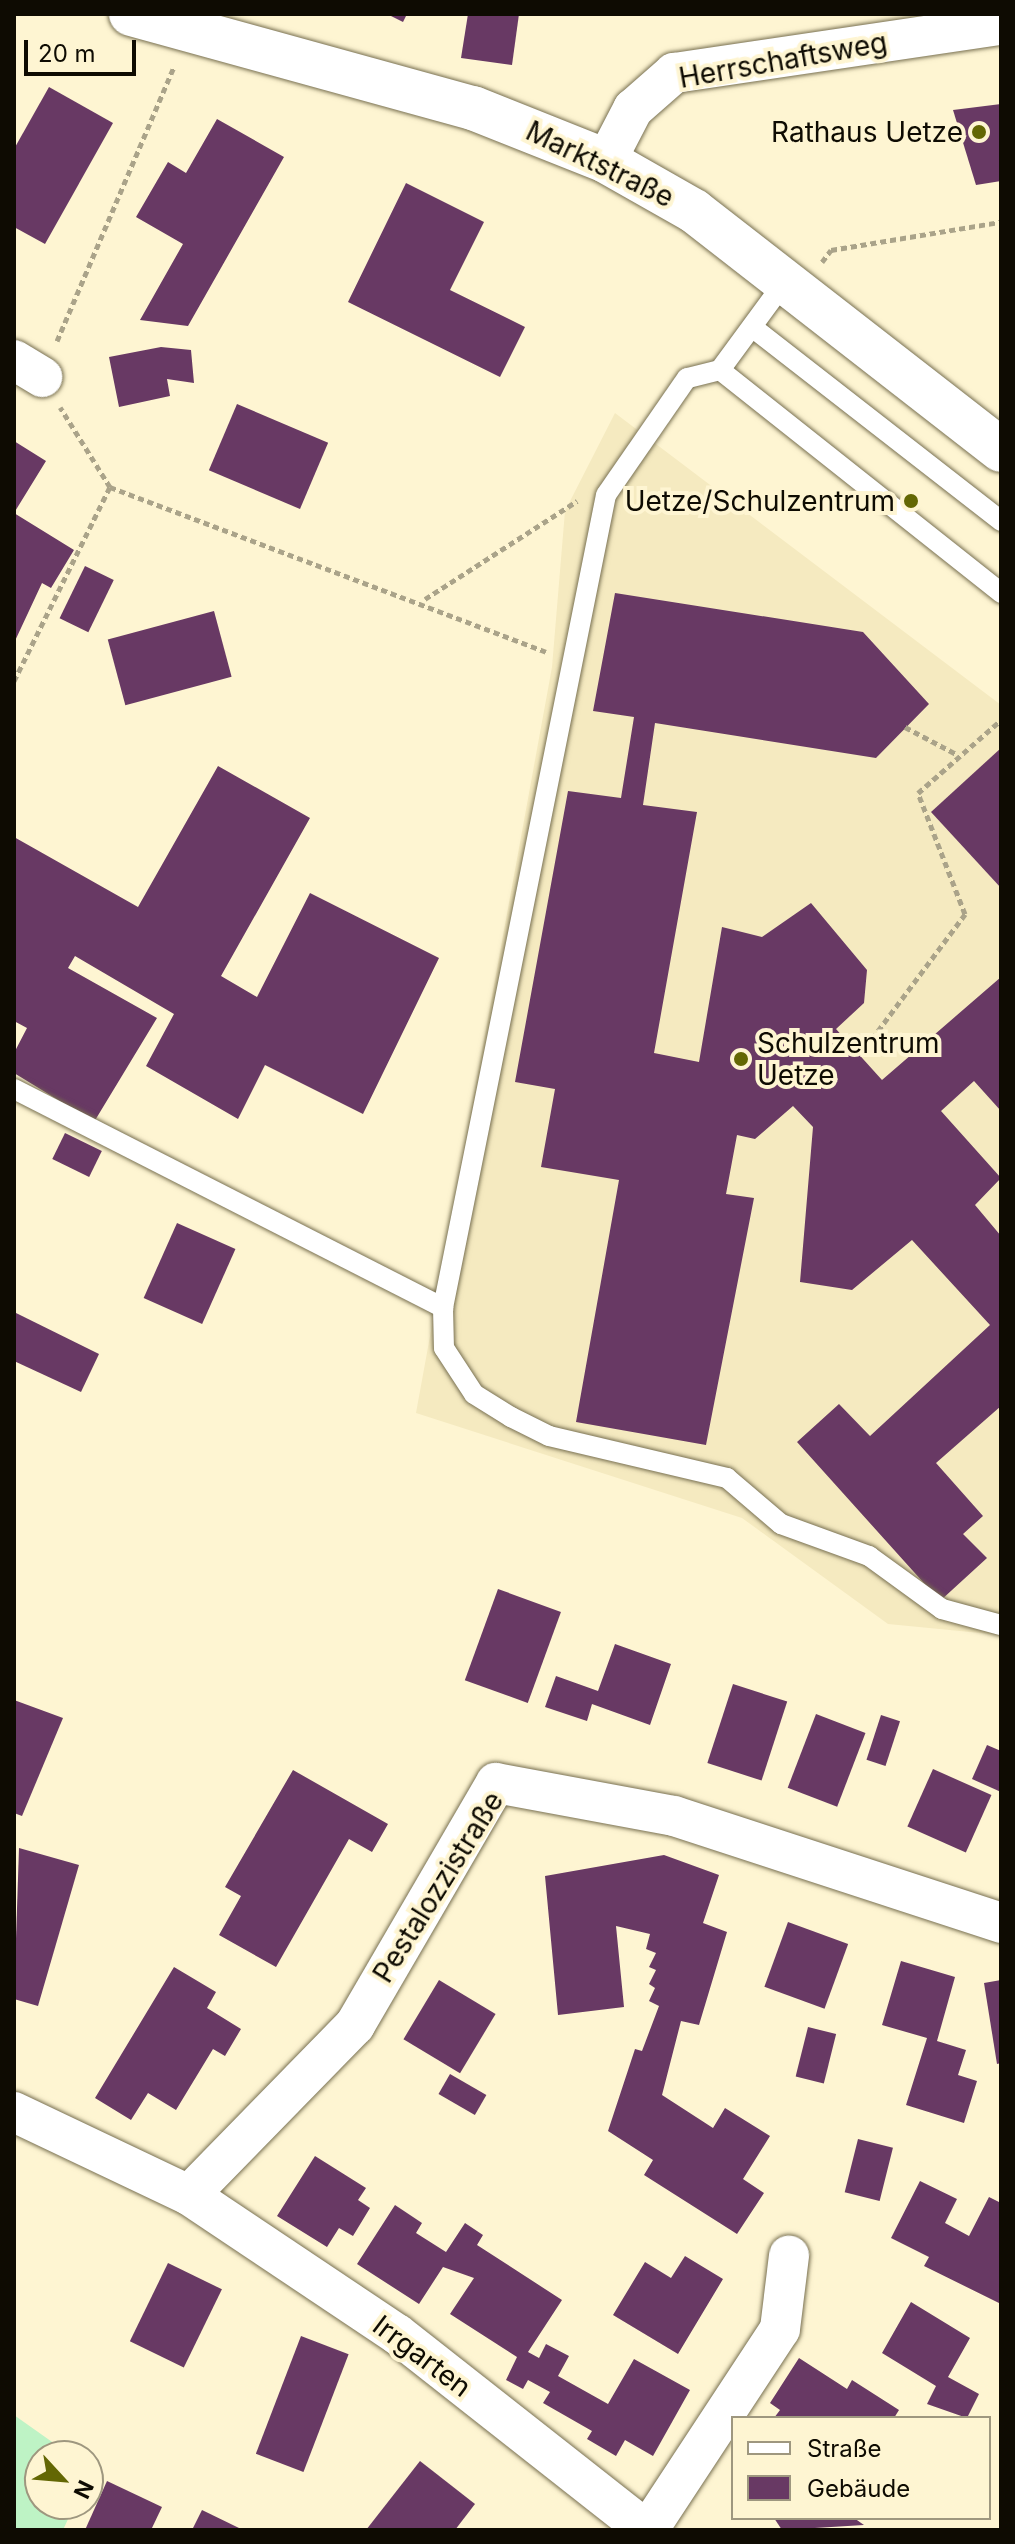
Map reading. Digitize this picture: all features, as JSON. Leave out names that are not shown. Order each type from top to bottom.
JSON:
[{"type":"street","name":"Marktstraße","points":[[131,14],[473,108],[606,161],[694,211],[1001,450]]},
{"type":"street","name":"Herrschaftsweg","points":[[606,161],[633,109],[674,73],[1001,25]]},
{"type":"street","name":"Pestalozzistraße","points":[[189,2195],[355,2025],[496,1783],[674,1816],[1001,1923]]},
{"type":"street","points":[[14,2112],[189,2195]]},
{"type":"street","name":"Irrgarten","points":[[189,2195],[397,2334],[647,2530],[780,2329],[789,2256]]},
{"type":"lane","points":[[792,286],[752,327],[720,370],[687,378],[606,495],[569,662],[443,1308],[444,1348],[457,1376],[511,1417],[549,1436],[727,1478],[781,1524],[869,1556],[942,1609],[1001,1625]]},
{"type":"lane","points":[[752,327],[1001,521]]},
{"type":"lane","points":[[720,370],[1001,593]]},
{"type":"lane","points":[[14,1089],[443,1308]]},
{"type":"path","points":[[175,64],[28,369],[110,487],[424,600],[569,662]]},
{"type":"path","points":[[792,286],[831,250],[1001,222]]},
{"type":"path","points":[[14,681],[110,487]]},
{"type":"path","points":[[424,600],[478,571],[565,504],[606,495]]},
{"type":"path","points":[[860,1055],[965,914],[918,793],[1001,720]]},
{"type":"path","points":[[905,727],[958,755]]},
{"type":"shaded area","name":"Schulzentrum Uetze","points":[[615,413],[1001,705],[1001,1635],[888,1624],[742,1518],[416,1413],[552,667],[565,511]]},
{"type":"green space","points":[[14,2415],[49,2440],[24,2440],[24,2520],[68,2520],[63,2530],[14,2530]]},
{"type":"building","points":[[387,14],[407,14],[403,22]]},
{"type":"building","points":[[468,14],[519,14],[512,65],[461,58]]},
{"type":"building","points":[[49,87],[113,123],[45,244],[14,227],[14,149]]},
{"type":"building","name":"Rathaus Uetze","points":[[1001,104],[1001,181],[976,185],[953,110]]},
{"type":"building","points":[[217,119],[284,157],[188,326],[140,320],[183,244],[136,217],[168,162],[186,173]]},
{"type":"building","points":[[406,183],[484,222],[450,290],[525,327],[500,377],[348,302]]},
{"type":"building","points":[[161,347],[191,350],[194,383],[167,379],[170,396],[119,407],[109,357]]},
{"type":"building","points":[[237,404],[328,443],[300,509],[209,470]]},
{"type":"building","points":[[14,441],[46,461],[14,513]]},
{"type":"building","points":[[14,513],[74,550],[51,588],[42,583],[14,643]]},
{"type":"building","points":[[85,566],[114,580],[88,632],[60,618]]},
{"type":"building","points":[[615,593],[863,632],[929,704],[876,758],[655,723],[643,805],[697,812],[654,1053],[699,1062],[722,927],[762,937],[811,903],[867,970],[864,1003],[836,1029],[882,1080],[1001,977],[1001,1111],[974,1081],[941,1111],[1001,1178],[975,1205],[1001,1236],[1001,1406],[936,1463],[983,1516],[963,1534],[987,1558],[940,1601],[797,1442],[839,1404],[870,1436],[990,1325],[912,1240],[852,1290],[800,1282],[813,1127],[793,1106],[755,1139],[737,1135],[726,1194],[754,1198],[706,1445],[576,1422],[619,1180],[541,1167],[555,1089],[515,1082],[568,791],[621,798],[634,717],[593,711]]},
{"type":"building","points":[[214,611],[232,677],[125,705],[108,639]]},
{"type":"building","points":[[1001,748],[1001,888],[931,812]]},
{"type":"building","points":[[218,766],[310,818],[221,976],[257,997],[310,893],[439,958],[363,1114],[265,1065],[238,1119],[146,1066],[174,1014],[75,956],[68,968],[157,1018],[94,1122],[14,1073],[14,1053],[27,1028],[14,1021],[14,837],[138,907]]},
{"type":"building","points":[[65,1133],[102,1151],[89,1177],[52,1159]]},
{"type":"building","points":[[177,1223],[235,1249],[202,1324],[144,1298]]},
{"type":"building","points":[[14,1312],[99,1354],[81,1392],[14,1361]]},
{"type":"building","points":[[498,1589],[561,1612],[528,1703],[465,1680]]},
{"type":"building","points":[[615,1644],[671,1664],[650,1725],[592,1704],[587,1721],[545,1707],[556,1676],[598,1691]]},
{"type":"building","points":[[733,1684],[787,1702],[762,1781],[707,1763]]},
{"type":"building","points":[[14,1700],[63,1718],[22,1816],[14,1813]]},
{"type":"building","points":[[816,1714],[865,1733],[837,1807],[788,1788]]},
{"type":"building","points":[[881,1715],[900,1721],[885,1766],[866,1760]]},
{"type":"building","points":[[987,1745],[1001,1751],[1001,1792],[972,1779]]},
{"type":"building","points":[[933,1769],[991,1795],[966,1853],[907,1827]]},
{"type":"building","points":[[293,1770],[388,1824],[372,1852],[349,1839],[276,1967],[219,1935],[241,1896],[225,1887]]},
{"type":"building","points":[[19,1848],[79,1865],[38,2006],[14,1999]]},
{"type":"building","points":[[664,1855],[719,1875],[703,1923],[727,1932],[699,2025],[681,2021],[662,2095],[713,2128],[725,2108],[770,2136],[743,2179],[764,2193],[737,2234],[644,2175],[653,2160],[608,2131],[635,2049],[642,2051],[659,2006],[649,2001],[655,1988],[649,1984],[656,1970],[649,1967],[656,1953],[646,1949],[650,1934],[616,1926],[624,2007],[558,2015],[545,1876]]},
{"type":"building","points":[[788,1922],[848,1944],[825,2009],[764,1987]]},
{"type":"building","points":[[901,1961],[955,1977],[937,2041],[966,2050],[958,2075],[977,2081],[964,2123],[906,2105],[927,2038],[882,2025]]},
{"type":"building","points":[[174,1967],[216,1992],[207,2008],[241,2029],[225,2056],[213,2049],[176,2110],[148,2093],[131,2120],[95,2098]]},
{"type":"building","points":[[439,1980],[496,2014],[460,2073],[403,2039]]},
{"type":"building","points":[[1001,1980],[1001,2063],[997,2064],[984,1983]]},
{"type":"building","points":[[808,2027],[836,2034],[824,2084],[796,2076]]},
{"type":"building","points":[[450,2074],[486,2095],[475,2115],[438,2094]]},
{"type":"building","points":[[858,2139],[893,2148],[880,2201],[845,2192]]},
{"type":"building","points":[[315,2156],[366,2188],[358,2200],[370,2208],[353,2236],[339,2228],[327,2247],[277,2216]]},
{"type":"building","points":[[920,2181],[957,2199],[945,2223],[969,2236],[989,2197],[1001,2203],[1001,2304],[924,2266],[929,2257],[891,2238]]},
{"type":"building","points":[[395,2205],[422,2223],[416,2233],[446,2252],[465,2223],[483,2235],[477,2245],[562,2300],[528,2352],[539,2358],[546,2344],[569,2356],[558,2376],[608,2404],[634,2359],[690,2390],[653,2456],[625,2440],[616,2456],[587,2439],[592,2431],[543,2403],[550,2392],[528,2380],[523,2389],[506,2380],[517,2357],[450,2314],[474,2278],[443,2267],[419,2304],[357,2264]]},
{"type":"building","points":[[685,2256],[723,2279],[678,2354],[613,2315],[645,2262],[671,2278]]},
{"type":"building","points":[[168,2263],[222,2289],[184,2367],[130,2341]]},
{"type":"building","points":[[911,2302],[970,2338],[948,2377],[979,2394],[968,2416],[927,2404],[936,2386],[882,2353]]},
{"type":"building","points":[[301,2336],[349,2354],[303,2472],[256,2454]]},
{"type":"building","points":[[799,2358],[847,2389],[852,2380],[899,2410],[895,2416],[776,2416],[780,2410],[770,2403]]},
{"type":"building","points":[[420,2461],[475,2504],[455,2530],[366,2530]]},
{"type":"building","points":[[107,2481],[162,2507],[151,2530],[85,2530],[89,2520],[104,2520],[104,2488]]},
{"type":"building","points":[[202,2510],[239,2528],[238,2530],[192,2530]]},
{"type":"building","points":[[775,2520],[857,2520],[864,2525],[782,2530]]},
{"type":"place","name":"Rathaus Uetze","points":[[979,132]]},
{"type":"place","name":"Uetze/Schulzentrum","points":[[911,501]]},
{"type":"place","name":"Schulzentrum Uetze","points":[[741,1059]]}]
